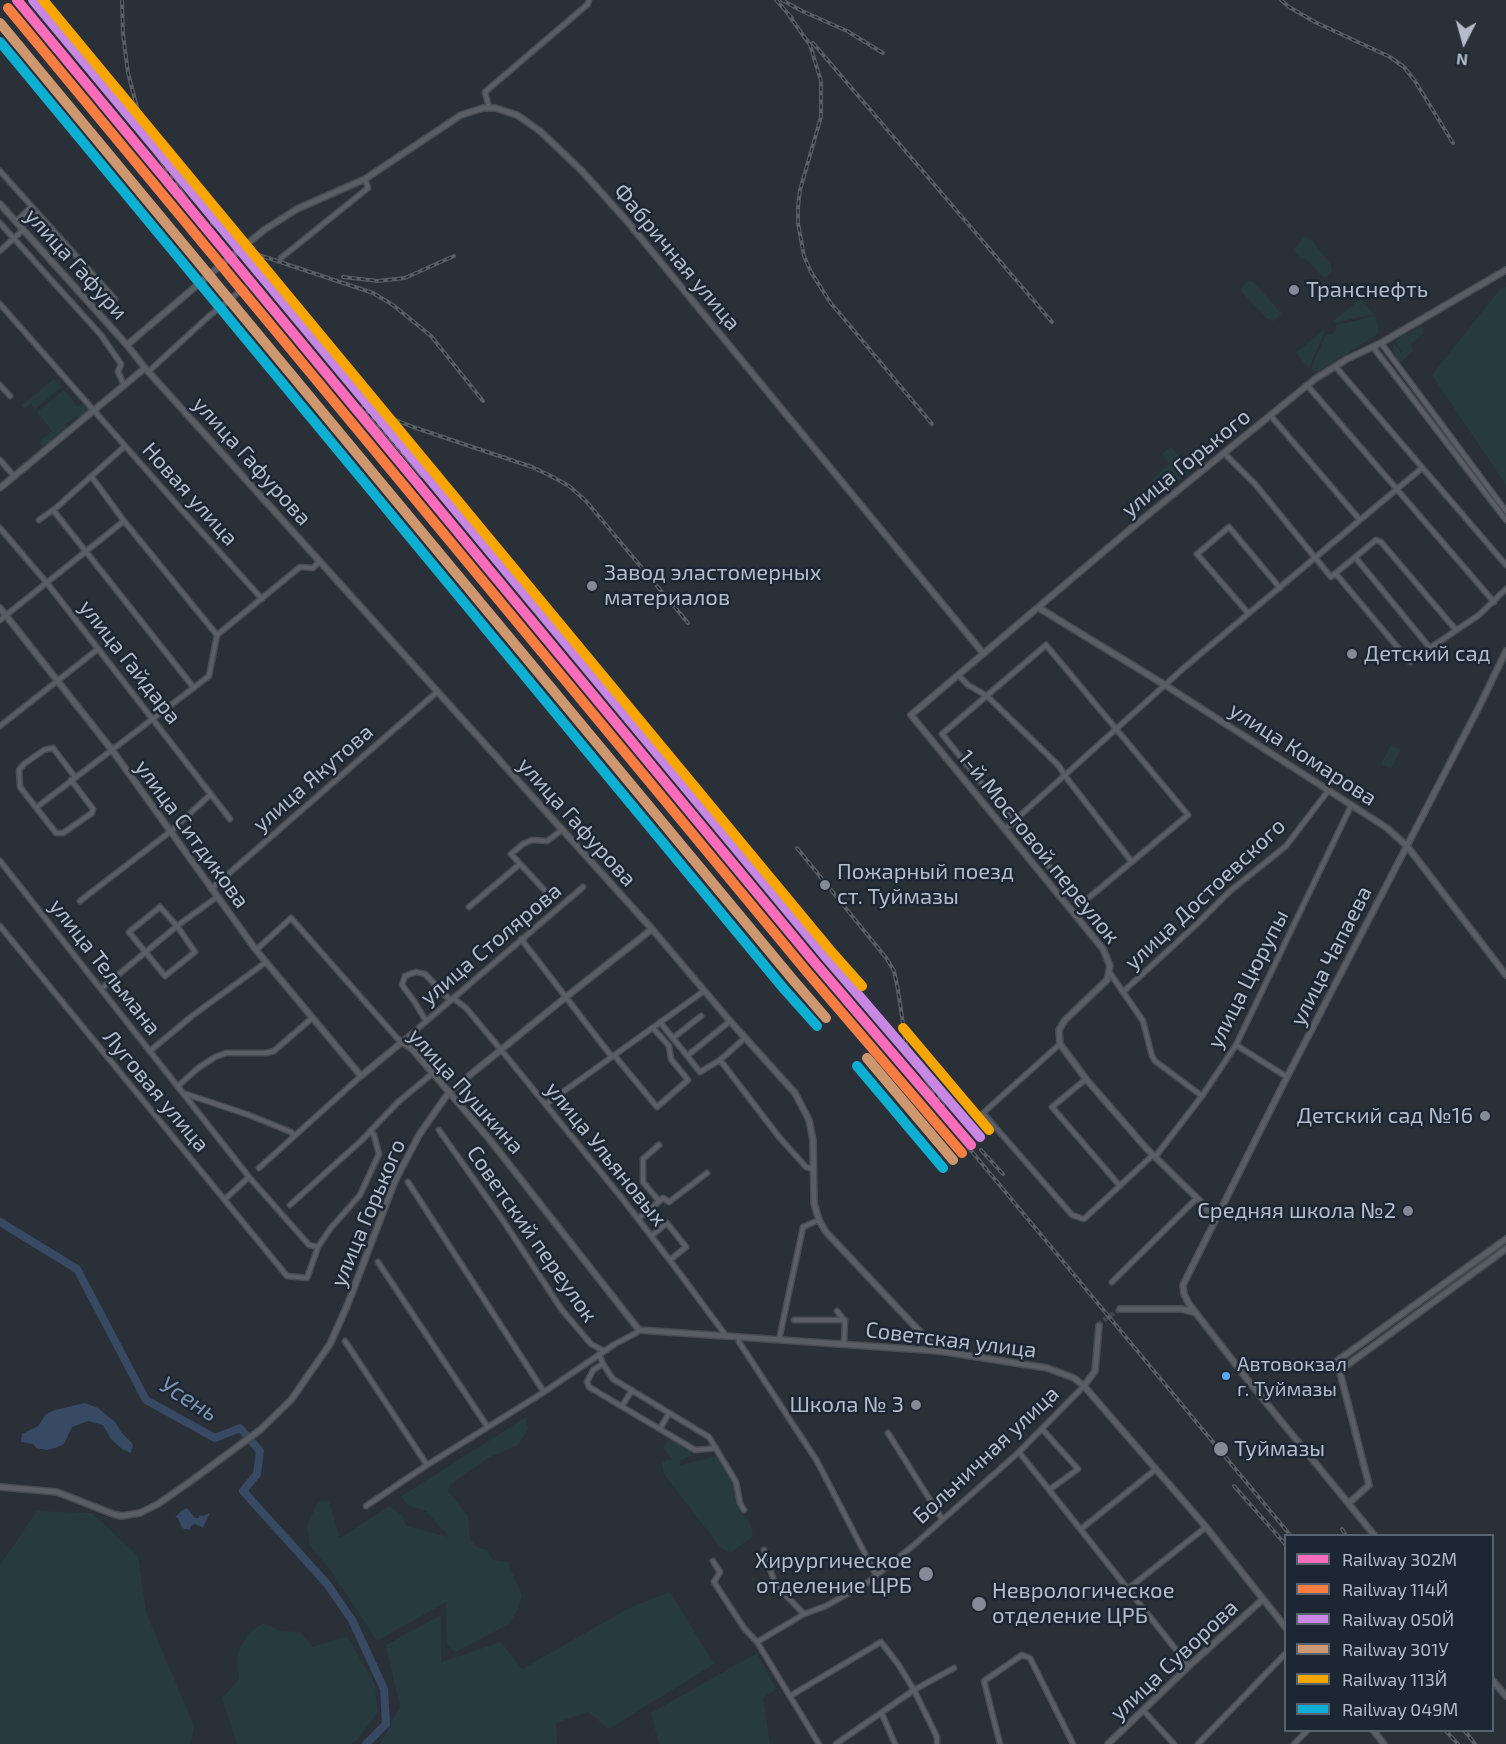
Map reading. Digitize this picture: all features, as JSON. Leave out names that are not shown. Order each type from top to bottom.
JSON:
[{"type":"main road","points":[[127,345],[264,230],[297,209],[365,179],[461,115],[489,108]]},
{"type":"main road","name":"Фабричная улица","points":[[489,108],[507,111],[528,122],[582,171],[690,295],[983,653]]},
{"type":"main road","name":"улица Гафури","points":[[0,204],[127,345]]},
{"type":"main road","name":"улица Горького","points":[[911,715],[1307,385],[1335,366],[1381,343],[1506,270]]},
{"type":"main road","name":"улица Гафурова","points":[[127,345],[147,370],[652,929],[795,1093],[808,1120],[813,1140],[814,1203],[819,1220],[826,1232],[939,1351]]},
{"type":"main road","points":[[0,488],[123,385],[147,370]]},
{"type":"main road","name":"улица Ситдикова","points":[[0,608],[112,750],[256,950],[361,1076]]},
{"type":"main road","name":"улица Комарова","points":[[1039,608],[1165,685],[1387,828],[1407,846],[1506,975]]},
{"type":"main road","name":"улица Чапаева","points":[[1197,1313],[1184,1294],[1183,1285],[1186,1277],[1506,651]]},
{"type":"main road","name":"1-й Мостовой переулок","points":[[911,715],[1103,949],[1109,961],[1110,973],[1102,986],[1065,1020],[1059,1030],[1060,1044]]},
{"type":"main road","name":"улица Горького","points":[[0,1487],[57,1492],[112,1515],[140,1513],[158,1504],[260,1430],[291,1400],[330,1344],[395,1181],[419,1135],[449,1092],[652,929]]},
{"type":"main road","name":"улица Пушкина","points":[[402,1042],[412,1049],[490,1140],[639,1330]]},
{"type":"main road","name":"улица Столярова","points":[[361,1076],[402,1042]]},
{"type":"main road","points":[[1060,1044],[1086,1079],[1154,1156],[1197,1198],[1215,1220]]},
{"type":"main road","points":[[1349,1503],[1369,1485],[1337,1361],[1506,1239]]},
{"type":"main road","points":[[1339,1371],[1506,1249]]},
{"type":"main road","points":[[1120,1309],[1182,1309],[1197,1313],[1373,1534]]},
{"type":"main road","points":[[1084,1386],[1095,1371],[1099,1326]]},
{"type":"main road","name":"Советская улица","points":[[639,1330],[939,1351],[1047,1368],[1074,1378],[1084,1386],[1206,1527],[1284,1626]]},
{"type":"main road","name":"улица Суворова","points":[[1108,1744],[1262,1600]]},
{"type":"main road","points":[[1494,1682],[1506,1696]]},
{"type":"main road","points":[[1374,1732],[1384,1744]]},
{"type":"street","points":[[489,108],[485,92],[588,4],[589,0]]},
{"type":"street","points":[[0,171],[115,299]]},
{"type":"street","points":[[281,258],[368,188],[365,179]]},
{"type":"street","points":[[16,222],[31,207]]},
{"type":"street","points":[[0,222],[101,335],[121,364],[118,372],[123,385]]},
{"type":"street","points":[[0,251],[23,230]]},
{"type":"street","points":[[147,370],[244,288]]},
{"type":"street","name":"Новая улица","points":[[0,304],[262,599]]},
{"type":"street","points":[[1381,343],[1506,511]]},
{"type":"street","points":[[1373,346],[1506,520]]},
{"type":"street","points":[[1335,366],[1506,565]]},
{"type":"street","points":[[0,385],[10,396]]},
{"type":"street","points":[[1307,385],[1494,602]]},
{"type":"street","points":[[1270,415],[1360,520]]},
{"type":"street","points":[[39,520],[125,446]]},
{"type":"street","points":[[1224,453],[1255,484],[1331,577],[1376,540],[1381,542],[1456,630]]},
{"type":"street","points":[[0,460],[14,476]]},
{"type":"street","points":[[1005,829],[1165,685],[1422,468]]},
{"type":"street","points":[[91,476],[124,521],[217,635]]},
{"type":"street","points":[[53,510],[194,688]]},
{"type":"street","points":[[0,620],[124,521]]},
{"type":"street","points":[[1248,614],[1197,554],[1229,527],[1280,588]]},
{"type":"street","name":"улица Гайдара","points":[[0,528],[99,649],[231,819]]},
{"type":"street","points":[[1354,558],[1430,648],[1479,615],[1506,589]]},
{"type":"street","points":[[37,807],[209,675],[217,635],[300,567],[313,568],[320,561]]},
{"type":"street","points":[[1336,574],[1410,662]]},
{"type":"street","points":[[1046,645],[1117,728],[1188,815],[1080,905],[942,734],[1046,645]]},
{"type":"street","points":[[0,726],[99,649]]},
{"type":"street","points":[[958,675],[968,685],[987,696],[1059,766],[1132,862]]},
{"type":"street","name":"улица Якутова","points":[[211,889],[437,692]]},
{"type":"street","points":[[53,748],[73,779],[93,809],[92,813],[63,833],[56,833],[20,787],[19,770],[44,750],[53,748]]},
{"type":"street","name":"улица Достоевского","points":[[1123,992],[1229,892],[1286,846],[1328,791]]},
{"type":"street","points":[[80,902],[171,831],[211,794]]},
{"type":"street","name":"улица Цюрупы","points":[[1060,1044],[983,1113],[1072,1215],[1084,1219],[1154,1156],[1202,1096],[1236,1045],[1351,806]]},
{"type":"street","points":[[548,894],[511,854],[523,844],[532,840],[547,841],[562,830]]},
{"type":"street","name":"улица Тельмана","points":[[0,861],[249,1177],[309,1245],[318,1247]]},
{"type":"street","points":[[469,907],[520,864]]},
{"type":"street","name":"улица Столярова","points":[[402,1042],[583,887]]},
{"type":"street","points":[[101,989],[177,926],[217,897]]},
{"type":"street","points":[[160,908],[177,926],[195,952],[165,976],[145,953],[129,932],[160,908]]},
{"type":"street","name":"улица Пушкина","points":[[256,950],[291,918],[402,1042]]},
{"type":"street","name":"Луговая улица","points":[[0,926],[287,1276],[307,1278],[318,1247]]},
{"type":"street","points":[[521,939],[613,1056],[657,1107],[688,1080],[671,1059],[669,1046],[652,1028]]},
{"type":"street","points":[[150,1051],[192,1016],[266,962]]},
{"type":"street","name":"улица Ульяновых","points":[[426,1021],[402,986],[405,976],[416,972],[425,975],[466,1008],[502,1050],[670,1260],[724,1332],[724,1336]]},
{"type":"street","points":[[1110,973],[1143,1021],[1155,1062],[1202,1096]]},
{"type":"street","points":[[546,1104],[704,991]]},
{"type":"street","points":[[673,1038],[701,1016]]},
{"type":"street","points":[[178,1086],[215,1057],[226,1053],[274,1051],[312,1018]]},
{"type":"street","points":[[687,1056],[730,1021]]},
{"type":"street","points":[[660,1023],[700,1072],[745,1038]]},
{"type":"street","points":[[1236,1045],[1287,1077]]},
{"type":"street","points":[[720,1059],[779,1137],[806,1167],[813,1169]]},
{"type":"street","points":[[290,1206],[370,1131],[397,1102],[433,1073]]},
{"type":"street","name":"улица Столярова","points":[[259,1168],[361,1076]]},
{"type":"street","points":[[1086,1079],[1053,1107],[1120,1186]]},
{"type":"street","points":[[185,1094],[249,1115],[291,1132],[294,1136]]},
{"type":"street","name":"Советский переулок","points":[[439,1130],[504,1221],[562,1310],[591,1344],[604,1351]]},
{"type":"street","points":[[318,1247],[330,1229],[360,1195],[379,1154],[374,1135],[370,1131]]},
{"type":"street","points":[[659,1145],[643,1159],[643,1182],[659,1201]]},
{"type":"street","points":[[638,1219],[663,1198],[669,1202],[707,1173]]},
{"type":"street","points":[[225,1199],[249,1177]]},
{"type":"street","points":[[408,1182],[544,1392]]},
{"type":"street","points":[[1112,1282],[1197,1198]]},
{"type":"street","points":[[779,1340],[803,1227],[819,1220]]},
{"type":"street","points":[[651,1236],[667,1223],[686,1247],[670,1260]]},
{"type":"street","points":[[378,1262],[487,1426]]},
{"type":"street","points":[[837,1311],[845,1320],[844,1344]]},
{"type":"street","points":[[794,1320],[845,1320]]},
{"type":"street","points":[[366,1506],[639,1330]]},
{"type":"street","points":[[738,1338],[817,1461],[876,1575]]},
{"type":"street","points":[[345,1341],[427,1465]]},
{"type":"street","points":[[599,1354],[613,1379],[709,1437],[736,1482],[740,1503],[744,1510]]},
{"type":"street","points":[[603,1364],[593,1370],[586,1382],[589,1387],[695,1450],[716,1448]]},
{"type":"street","name":"Больничная улица","points":[[757,1642],[804,1614],[826,1606],[867,1583],[914,1545],[1019,1452],[1084,1386]]},
{"type":"street","points":[[622,1406],[632,1390]]},
{"type":"street","points":[[660,1429],[669,1413]]},
{"type":"street","points":[[1042,1430],[1078,1469],[1049,1490]]},
{"type":"street","points":[[888,1433],[942,1519]]},
{"type":"street","points":[[1019,1452],[1189,1666]]},
{"type":"street","points":[[1081,1529],[1156,1469]]},
{"type":"street","points":[[1129,1588],[1206,1527]]},
{"type":"street","points":[[764,1550],[775,1584],[804,1614]]},
{"type":"street","points":[[713,1561],[720,1572],[714,1582],[744,1628],[757,1642],[819,1744]]},
{"type":"street","points":[[790,1696],[880,1642],[898,1664],[914,1690],[938,1737],[937,1744]]},
{"type":"street","points":[[1000,1744],[984,1681],[1022,1655],[1030,1658],[1073,1744]]},
{"type":"street","points":[[1198,1744],[1284,1655]]},
{"type":"street","points":[[836,1744],[914,1690],[954,1668]]},
{"type":"street","points":[[1143,1710],[1174,1744]]},
{"type":"street","points":[[882,1714],[895,1744]]},
{"type":"street","points":[[1294,1744],[1307,1732]]},
{"type":"green space","points":[[1304,237],[1311,239],[1331,265],[1332,272],[1324,278],[1305,258],[1302,260],[1294,249]]},
{"type":"green space","points":[[1248,281],[1254,282],[1282,314],[1274,321],[1267,319],[1241,291]]},
{"type":"green space","points":[[1506,287],[1506,485],[1432,375],[1500,289]]},
{"type":"green space","points":[[1360,299],[1374,314],[1334,323],[1333,321]]},
{"type":"green space","points":[[1375,316],[1378,334],[1317,372],[1311,369],[1326,334],[1332,334],[1336,325]]},
{"type":"green space","points":[[1419,327],[1424,328],[1423,334],[1411,344],[1413,351],[1401,362],[1397,362],[1393,342],[1401,353],[1397,339]]},
{"type":"green space","points":[[1323,330],[1325,331],[1309,368],[1296,353]]},
{"type":"green space","points":[[54,379],[61,387],[35,409],[31,404],[25,409],[22,405]]},
{"type":"green space","points":[[64,390],[78,407],[84,402],[90,410],[78,418],[76,416],[65,425],[68,429],[44,448],[39,442],[52,431],[37,412]]},
{"type":"green space","points":[[1172,448],[1187,466],[1189,472],[1162,495],[1152,479],[1170,464],[1162,454]]},
{"type":"green space","points":[[1391,745],[1401,750],[1391,769],[1381,764]]},
{"type":"green space","points":[[526,1417],[528,1429],[518,1445],[488,1458],[450,1485],[448,1491],[468,1516],[470,1540],[478,1548],[487,1550],[492,1560],[508,1562],[522,1596],[518,1609],[509,1624],[455,1652],[447,1645],[446,1602],[377,1641],[329,1568],[310,1546],[307,1525],[318,1502],[329,1501],[340,1538],[389,1506],[403,1516],[406,1526],[449,1537],[426,1511],[410,1506],[400,1497]]},
{"type":"green space","points":[[670,1437],[692,1452],[690,1456],[680,1460],[680,1465],[717,1456],[733,1481],[736,1498],[743,1515],[748,1518],[753,1533],[752,1537],[730,1553],[720,1547],[664,1474],[662,1464],[666,1460],[673,1460],[663,1448]]},
{"type":"green space","points":[[37,1511],[92,1513],[138,1556],[146,1612],[194,1726],[191,1744],[0,1744],[0,1565]]},
{"type":"green space","points":[[670,1592],[714,1664],[609,1729],[588,1712],[556,1723],[557,1744],[380,1744],[400,1707],[386,1645],[441,1615],[441,1662],[501,1642],[522,1669],[629,1608]]},
{"type":"green space","points":[[263,1623],[281,1631],[300,1632],[313,1647],[347,1636],[375,1684],[378,1712],[356,1741],[351,1744],[237,1744],[222,1698],[239,1680],[237,1654],[249,1633]]},
{"type":"green space","points":[[757,1653],[776,1689],[763,1698],[770,1744],[659,1744],[651,1713]]},
{"type":"water","points":[[85,1403],[98,1408],[115,1422],[133,1444],[131,1453],[122,1449],[111,1439],[103,1425],[88,1421],[72,1427],[64,1444],[55,1448],[47,1450],[21,1442],[22,1434],[38,1426],[46,1414]]},
{"type":"water","points":[[187,1508],[195,1518],[210,1513],[203,1527],[195,1524],[190,1530],[182,1528],[178,1518],[175,1517]]},
{"type":"waterway","name":"Усень","points":[[0,1222],[77,1269],[146,1400],[215,1438],[240,1428],[260,1451],[257,1474],[243,1491],[327,1584],[352,1620],[384,1689],[386,1724],[366,1744]]},
{"type":"tunnel","points":[[1099,1326],[1101,1322],[1120,1309]]},
{"type":"railway","points":[[122,0],[128,73],[138,111],[166,169],[196,213],[365,415]]},
{"type":"railway","points":[[776,0],[792,18]]},
{"type":"railway","points":[[782,0],[847,31],[883,53]]},
{"type":"railway","points":[[1281,0],[1315,22],[1390,57],[1404,67],[1453,143]]},
{"type":"railway","points":[[788,14],[810,45],[821,81],[821,117],[800,190],[798,207],[798,223],[804,256],[830,302],[932,424]]},
{"type":"railway","points":[[813,43],[1052,322]]},
{"type":"railway","points":[[212,223],[234,241],[259,255],[373,293],[393,305],[431,336],[483,401]]},
{"type":"railway","points":[[343,277],[378,281],[405,278],[454,256]]},
{"type":"railway","points":[[355,393],[369,406],[391,418],[532,467],[569,486],[586,501],[688,623]]},
{"type":"railway","points":[[363,407],[422,476]]},
{"type":"railway","points":[[797,848],[887,959],[894,971],[906,1044],[916,1065],[943,1105]]},
{"type":"railway","points":[[844,1002],[934,1106],[1289,1534]]},
{"type":"railway","points":[[981,1150],[1003,1174]]},
{"type":"railway","points":[[1234,1486],[1284,1543]]},
{"type":"railway","points":[[1342,1529],[1345,1534]]},
{"type":"railway","points":[[1447,1732],[1458,1744]]},
{"type":"railway","points":[[1466,1732],[1475,1744]]},
{"type":"rail line","name":"302М","points":[[17,0],[816,964],[971,1145]]},
{"type":"rail line","name":"050Й","points":[[33,0],[825,956],[980,1137]]},
{"type":"rail line","name":"113Й","points":[[43,0],[862,986]]},
{"type":"rail line","name":"114Й","points":[[8,8],[807,972],[962,1153]]},
{"type":"rail line","name":"301У","points":[[0,23],[826,1018]]},
{"type":"rail line","name":"049М","points":[[0,42],[817,1026]]},
{"type":"rail line","name":"113Й","points":[[903,1028],[989,1130]]},
{"type":"rail line","name":"301У","points":[[867,1058],[953,1160]]},
{"type":"rail line","name":"049М","points":[[857,1066],[943,1168]]},
{"type":"place","name":"Транснефть","points":[[1294,290]]},
{"type":"place","name":"Завод эластомерных материалов","points":[[592,586]]},
{"type":"place","name":"Детский сад","points":[[1352,654]]},
{"type":"place","name":"Пожарный поезд ст. Туймазы","points":[[825,885]]},
{"type":"place","name":"Детский сад №16","points":[[1485,1116]]},
{"type":"place","name":"Средняя школа №2","points":[[1408,1211]]},
{"type":"place","name":"Автовокзал г. Туймазы","points":[[1226,1376]]},
{"type":"place","name":"Школа № 3","points":[[916,1405]]},
{"type":"place","name":"Туймазы","points":[[1221,1449]]},
{"type":"place","name":"Хирургическое отделение ЦРБ","points":[[926,1574]]},
{"type":"place","name":"Неврологическое отделение ЦРБ","points":[[979,1604]]}]
